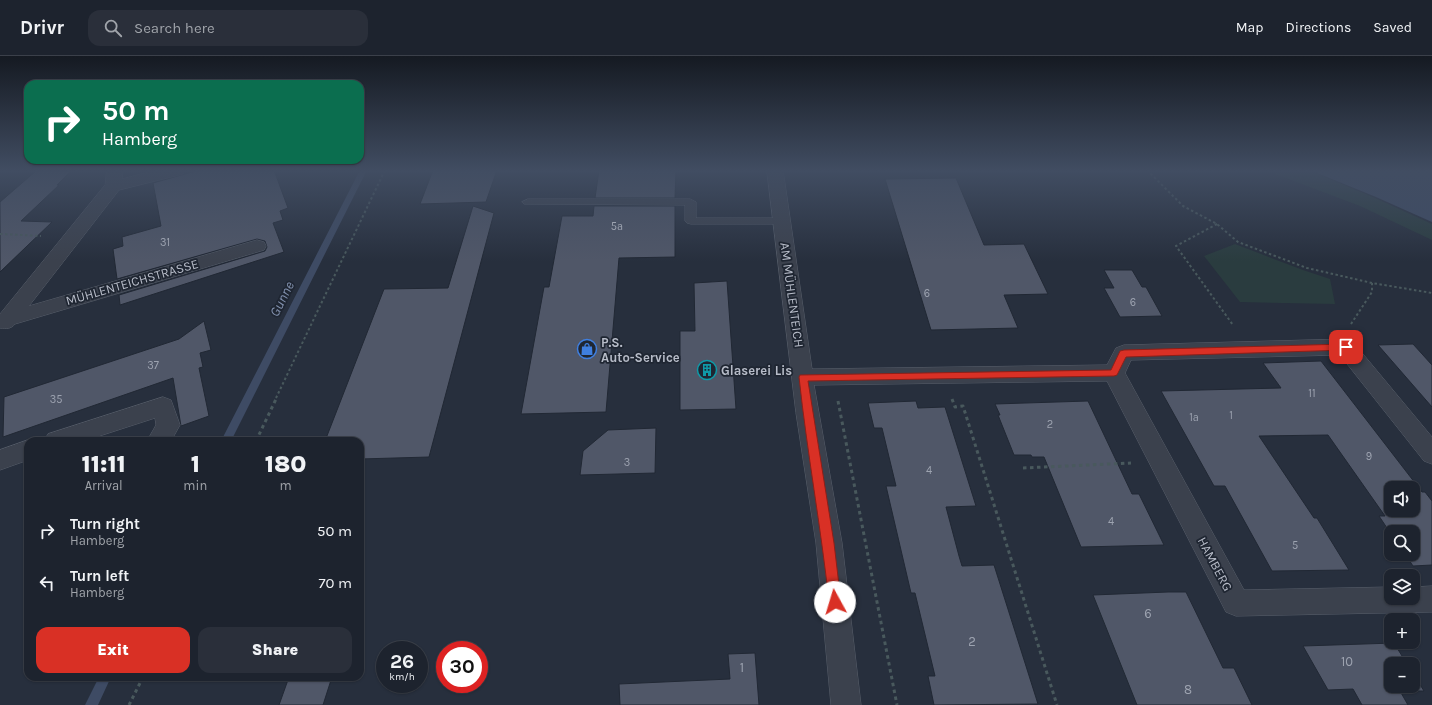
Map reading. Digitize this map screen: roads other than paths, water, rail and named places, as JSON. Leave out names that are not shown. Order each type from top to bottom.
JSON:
[{"type":"street","name":"MÜHLENTEICHSTRASSE","points":[[4,325],[72,237],[98,200]]},
{"type":"street","name":"AM MÜHLENTEICH","points":[[779,200],[807,413],[828,543],[846,705]]},
{"type":"street","name":"MÜHLENTEICHSTRASSE","points":[[4,325],[257,246]]},
{"type":"street","points":[[803,377],[834,378],[1114,373],[1124,354],[1346,347],[1432,454]]},
{"type":"street","name":"HAMBERG","points":[[1114,373],[1236,603],[1432,599]]},
{"type":"street","points":[[68,437],[163,406],[168,425],[161,437]]},
{"type":"street","points":[[0,460],[24,451]]},
{"type":"lane","points":[[528,202],[690,202],[691,221],[782,221]]},
{"type":"water","points":[[1383,200],[1432,200],[1432,222]]},
{"type":"waterway","name":"Gunne","points":[[228,437],[349,200]]},
{"type":"waterway","name":"Gunne","points":[[91,705],[103,681]]},
{"type":"place","name":"P.S. Auto-Service","points":[[587,349]]},
{"type":"place","name":"Glaserei Lis","points":[[707,370]]}]
